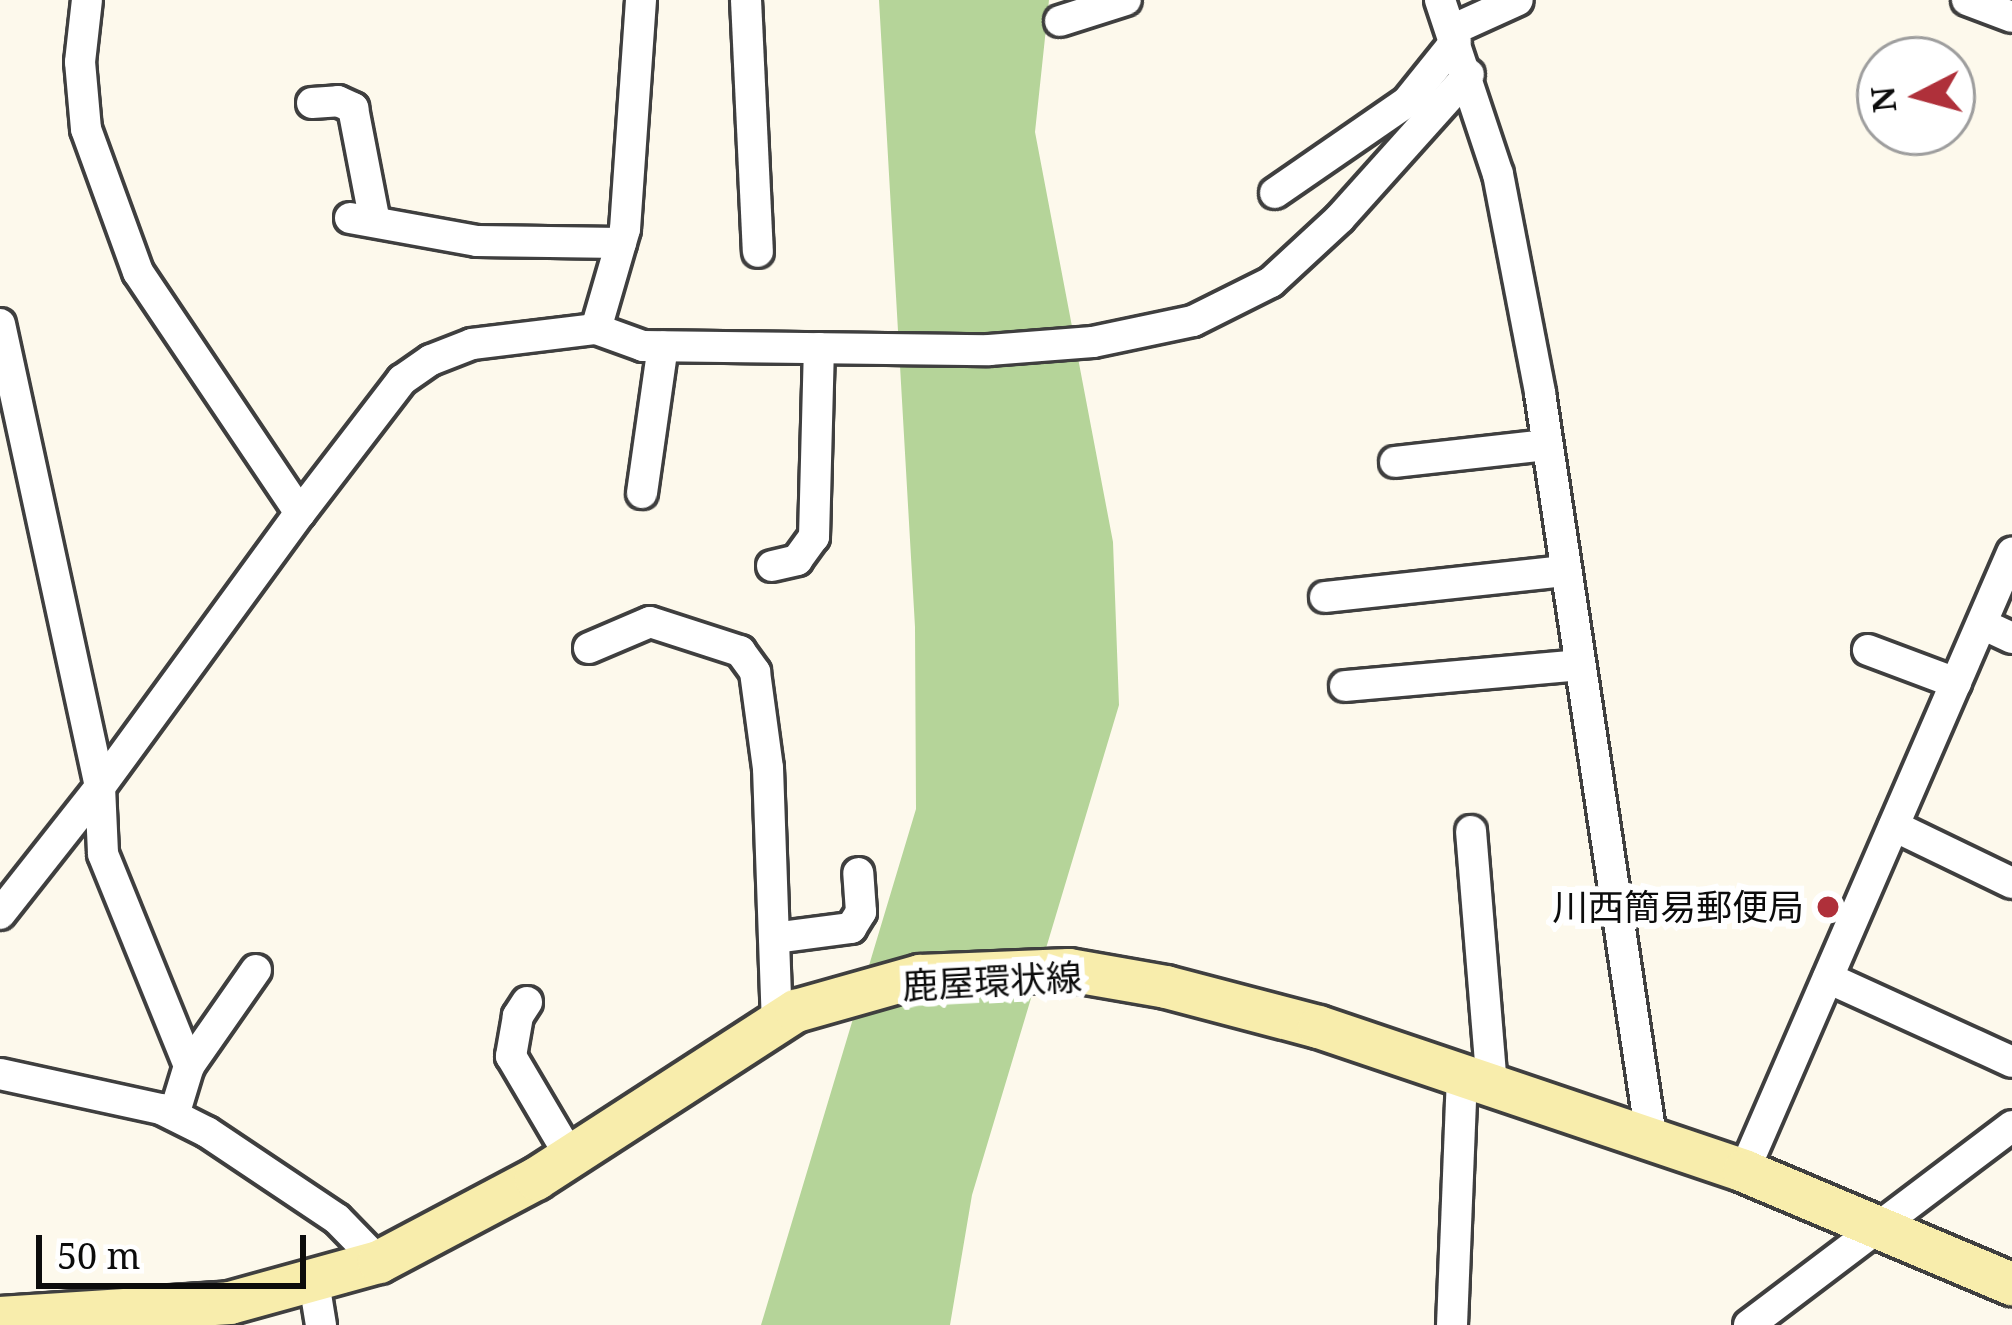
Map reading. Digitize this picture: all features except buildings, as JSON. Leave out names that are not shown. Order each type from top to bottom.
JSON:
[{"type":"main road","name":"鹿屋環状線","points":[[0,1318],[230,1303],[379,1262],[570,1156],[796,1011],[920,976],[1069,970],[1166,987],[1319,1027],[1744,1171],[2012,1284]]},
{"type":"street","points":[[87,0],[80,62],[86,129],[138,272],[300,513]]},
{"type":"street","points":[[596,329],[621,243],[641,0]]},
{"type":"street","points":[[746,0],[758,252]]},
{"type":"street","points":[[1060,21],[1126,0]]},
{"type":"street","points":[[1441,0],[1498,175],[1547,446],[1652,1143]]},
{"type":"street","points":[[1275,193],[1407,102],[1454,36],[1518,0]]},
{"type":"street","points":[[1967,0],[2012,17]]},
{"type":"street","points":[[0,914],[402,380],[431,360],[472,344],[596,329],[643,346],[989,350],[1093,342],[1193,321],[1271,283],[1340,218],[1468,74]]},
{"type":"street","points":[[312,104],[338,101],[352,108],[362,220],[477,241],[621,243]]},
{"type":"street","points":[[0,325],[100,787],[103,854],[189,1066]]},
{"type":"street","points":[[642,493],[663,346]]},
{"type":"street","points":[[772,566],[797,560],[814,537],[819,348]]},
{"type":"street","points":[[1395,462],[1547,446]]},
{"type":"street","points":[[1744,1171],[2012,553]]},
{"type":"street","points":[[1325,597],[1566,571]]},
{"type":"street","points":[[589,648],[650,622],[740,651],[755,672],[768,768],[776,1023]]},
{"type":"street","points":[[1982,624],[2012,638]]},
{"type":"street","points":[[1868,650],[1956,683]]},
{"type":"street","points":[[1345,686],[1580,664]]},
{"type":"street","points":[[1894,826],[2012,884]]},
{"type":"street","points":[[1452,1325],[1477,1082],[1471,831]]},
{"type":"street","points":[[774,938],[851,928],[861,912],[858,873]]},
{"type":"street","points":[[173,1115],[189,1066],[256,970]]},
{"type":"street","points":[[1828,977],[2012,1062]]},
{"type":"street","points":[[527,1002],[518,1016],[512,1056],[570,1156]]},
{"type":"street","points":[[0,1074],[173,1115],[338,1219],[379,1262]]},
{"type":"street","points":[[1748,1325],[2012,1126]]},
{"type":"street","points":[[314,1282],[321,1325]]},
{"type":"green space","points":[[879,0],[1049,0],[1035,132],[1113,542],[1119,705],[972,1195],[950,1325],[761,1325],[916,809],[915,627]]},
{"type":"place","name":"川西簡易郵便局","points":[[1828,907]]}]
